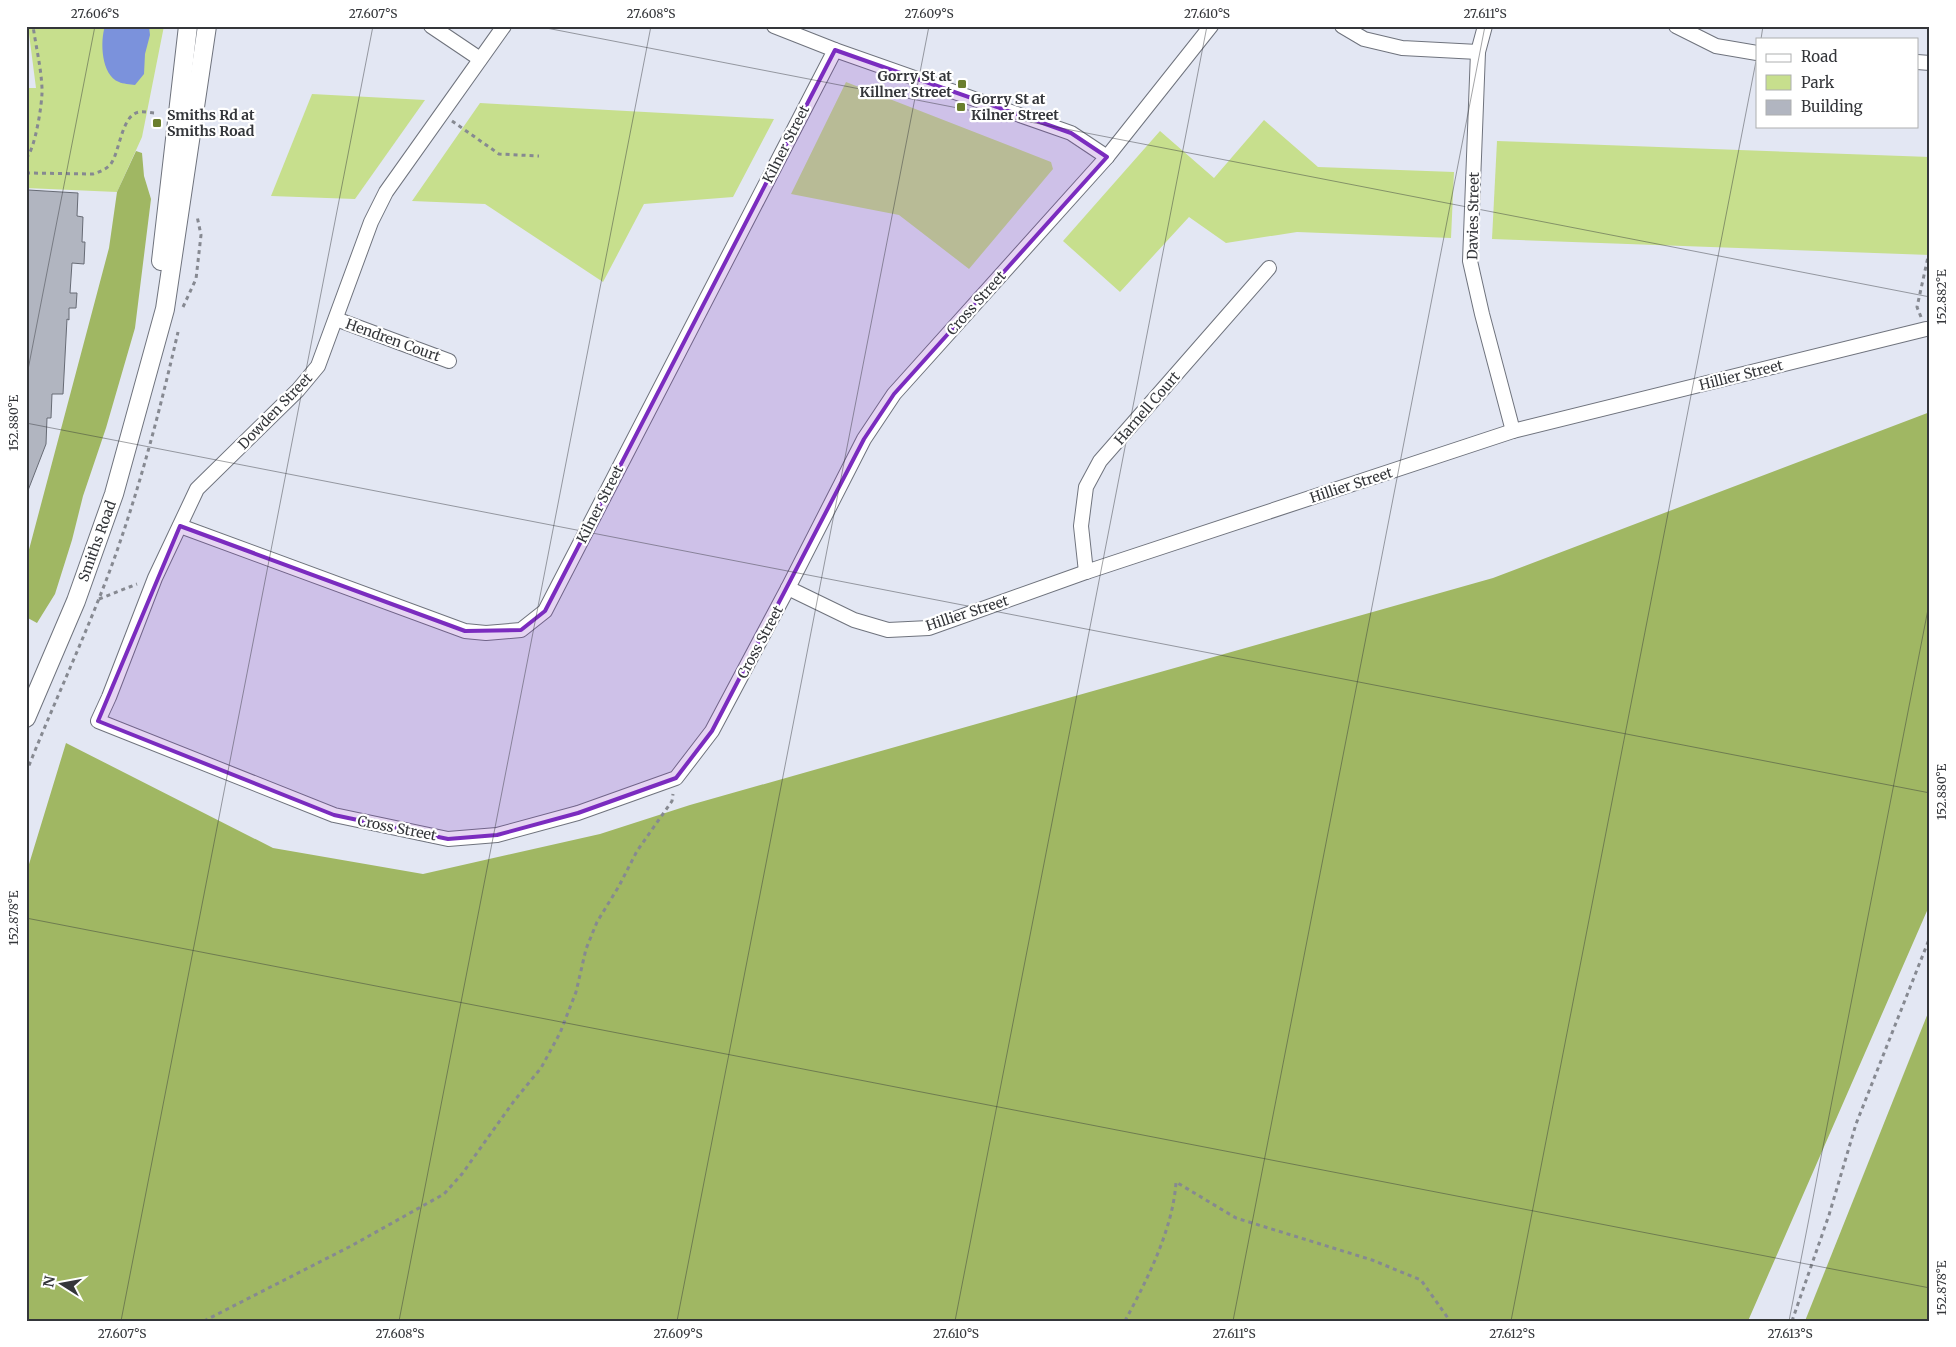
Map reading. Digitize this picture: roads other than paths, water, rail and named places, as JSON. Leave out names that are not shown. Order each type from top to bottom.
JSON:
[{"type":"street","name":"Smiths Road","points":[[150,359],[188,26]]},
{"type":"street","name":"Smiths Road","points":[[26,718],[76,601],[114,494],[165,309],[207,26]]},
{"type":"street","points":[[431,26],[480,59]]},
{"type":"street","name":"Dowden Street","points":[[98,721],[110,697],[155,578],[197,489],[298,390],[318,366],[371,222],[386,192],[504,26]]},
{"type":"street","points":[[774,26],[835,50],[1071,133],[1107,157]]},
{"type":"street","name":"Cross Street","points":[[98,721],[334,815],[448,839],[497,836],[578,813],[676,778],[712,731],[864,439],[894,394],[1107,157],[1211,26]]},
{"type":"street","points":[[1342,26],[1364,39],[1402,48],[1478,52]]},
{"type":"street","name":"Davies Street","points":[[1485,26],[1478,52],[1470,262],[1513,431]]},
{"type":"street","points":[[1676,26],[1716,46],[1756,53]]},
{"type":"street","name":"Kilner Street","points":[[180,526],[465,631],[486,633],[521,630],[545,612],[835,50]]},
{"type":"street","name":"Harnell Court","points":[[1086,572],[1081,526],[1086,487],[1100,461],[1268,268]]},
{"type":"street","name":"Hendren Court","points":[[336,319],[449,361]]},
{"type":"street","name":"Hillier Street","points":[[788,588],[854,620],[888,630],[929,628],[1086,572],[1513,431],[1926,329]]},
{"type":"water","points":[[105,26],[149,26],[150,35],[145,54],[144,74],[135,85],[125,84],[113,78],[105,65],[102,48]]},
{"type":"place","name":"Gorry St at Killner Street","points":[[962,84]]},
{"type":"place","name":"Gorry St at Kilner Street","points":[[961,107]]},
{"type":"place","name":"Smiths Rd at Smiths Road","points":[[157,123]]}]
